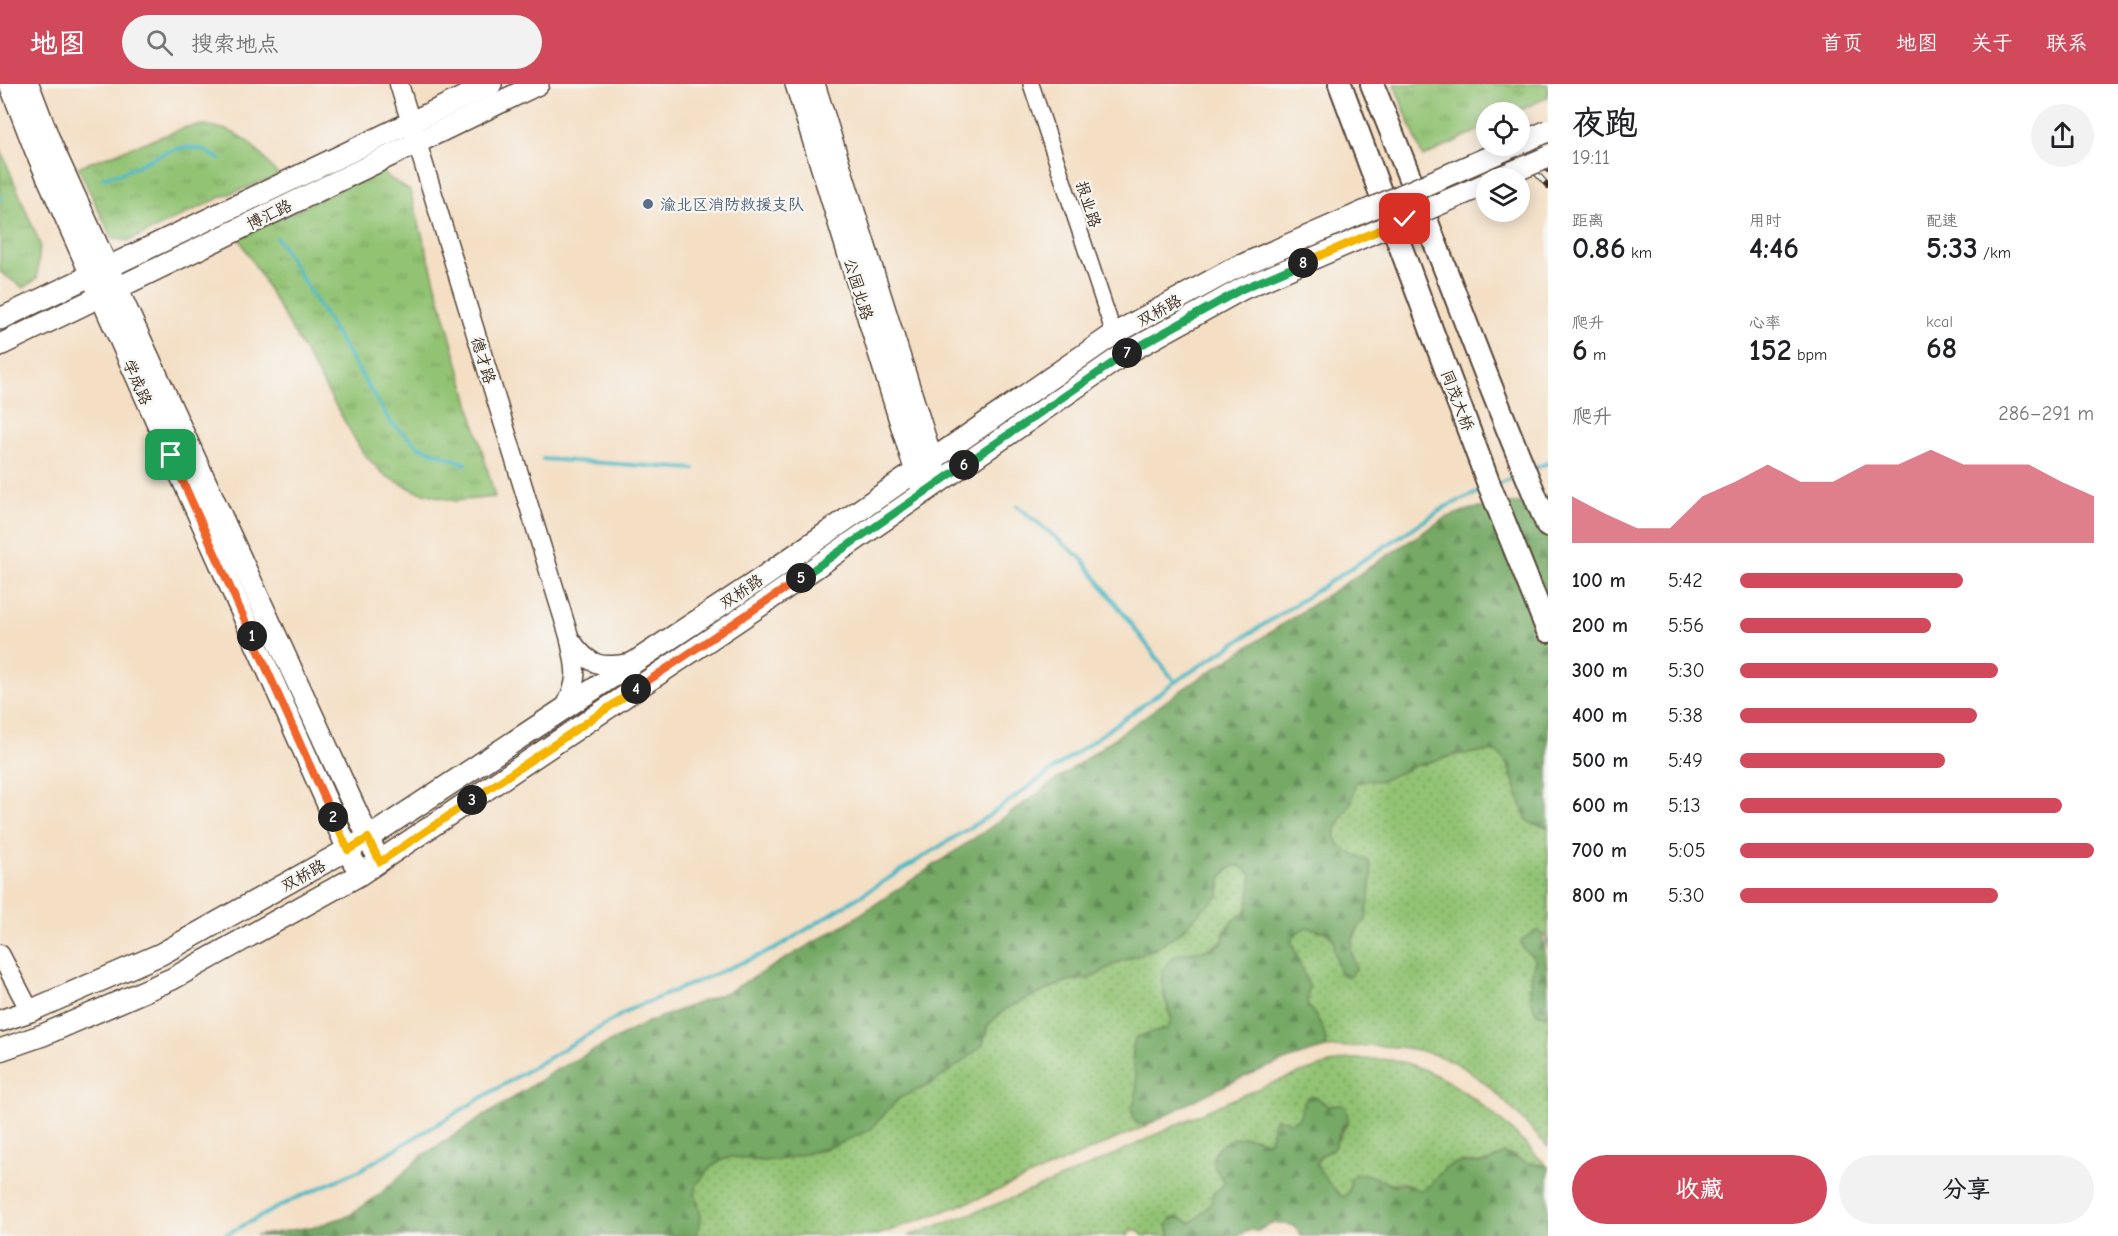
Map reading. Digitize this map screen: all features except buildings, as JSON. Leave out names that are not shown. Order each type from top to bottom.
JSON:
[{"type":"main road","name":"学成路","points":[[10,84],[35,149],[109,293],[380,862]]},
{"type":"main road","name":"学成路","points":[[28,84],[98,271]]},
{"type":"main road","name":"博汇路","points":[[0,345],[109,293],[414,133],[491,84]]},
{"type":"main road","name":"博汇路","points":[[0,319],[98,271],[414,133],[538,84]]},
{"type":"main road","name":"公园北路","points":[[796,84],[890,358],[931,488]]},
{"type":"main road","name":"公园北路","points":[[813,84],[890,358]]},
{"type":"main road","name":"同茂大桥","points":[[1340,84],[1488,482],[1548,631]]},
{"type":"main road","points":[[1372,84],[1403,157],[1523,469],[1548,526]]},
{"type":"main road","points":[[1530,139],[1548,131]]},
{"type":"main road","name":"双桥路","points":[[0,1021],[30,1011],[161,954],[368,838],[756,582],[1114,334],[1232,270],[1491,156]]},
{"type":"main road","points":[[1522,168],[1548,157]]},
{"type":"main road","name":"双桥路","points":[[0,1050],[43,1035],[172,979],[380,862],[767,601],[1123,355],[1242,289],[1476,188]]},
{"type":"main road","name":"学成路","points":[[109,293],[359,874]]},
{"type":"street","name":"德才路","points":[[399,84],[568,636],[576,680],[574,691],[565,707]]},
{"type":"street","name":"报业路","points":[[1031,84],[1114,334]]},
{"type":"street","name":"德才路","points":[[568,636],[579,652],[587,660],[596,664],[614,666],[634,662]]},
{"type":"street","points":[[0,954],[30,1011]]},
{"type":"green space","points":[[1394,84],[1548,84],[1548,97],[1530,105],[1530,102],[1476,102],[1476,132],[1423,157]]},
{"type":"green space","points":[[205,125],[240,136],[279,176],[221,197],[129,241],[112,238],[78,167],[187,127]]},
{"type":"green space","points":[[0,148],[40,244],[37,278],[24,288],[0,272]]},
{"type":"green space","points":[[378,171],[410,191],[495,497],[455,501],[416,491],[385,476],[363,453],[239,238]]},
{"type":"green space","points":[[1548,499],[1548,673],[1541,677],[1548,696],[1548,827],[1531,823],[1526,818],[1510,770],[1505,761],[1492,751],[1455,755],[1415,766],[1380,781],[1367,780],[1355,783],[1349,806],[1337,827],[1336,837],[1343,848],[1369,861],[1372,875],[1366,920],[1356,931],[1351,948],[1356,969],[1349,977],[1340,974],[1334,940],[1326,932],[1306,927],[1291,941],[1309,986],[1307,1004],[1323,1030],[1326,1048],[1234,1081],[1146,1126],[1135,1122],[1131,1109],[1137,1090],[1133,1056],[1136,1037],[1167,1029],[1172,1021],[1162,981],[1165,966],[1171,959],[1182,953],[1207,950],[1217,946],[1223,942],[1230,923],[1247,911],[1252,876],[1246,869],[1237,865],[1222,877],[1219,896],[1182,931],[1154,949],[1114,964],[1097,975],[1087,979],[1067,981],[1007,1008],[988,1025],[983,1044],[972,1055],[931,1084],[899,1098],[871,1129],[836,1145],[786,1159],[761,1161],[731,1157],[711,1167],[697,1184],[695,1194],[701,1215],[700,1226],[695,1236],[255,1236],[317,1226],[350,1215],[380,1194],[423,1155],[556,1070],[648,1022],[732,990],[850,921],[988,829],[1180,691],[1445,518],[1471,509]]},
{"type":"green space","points":[[1485,751],[1497,752],[1507,763],[1526,818],[1531,823],[1548,827],[1548,948],[1545,935],[1523,949],[1533,956],[1535,961],[1530,995],[1534,1008],[1538,1014],[1548,1015],[1548,1147],[1487,1085],[1459,1065],[1444,1058],[1401,1047],[1326,1048],[1323,1030],[1307,1004],[1309,986],[1291,941],[1306,927],[1326,932],[1334,940],[1340,974],[1356,969],[1350,946],[1359,927],[1371,882],[1369,861],[1343,848],[1336,837],[1337,827],[1349,806],[1355,783],[1367,780],[1380,781],[1415,766],[1455,755]]},
{"type":"green space","points":[[1238,865],[1252,876],[1247,911],[1224,931],[1223,941],[1201,953],[1189,952],[1162,973],[1164,997],[1172,1021],[1167,1029],[1145,1035],[1137,1078],[1135,1122],[1146,1126],[980,1198],[875,1236],[695,1236],[700,1226],[701,1215],[695,1194],[697,1184],[711,1167],[731,1157],[761,1161],[818,1151],[871,1129],[899,1098],[931,1084],[983,1044],[988,1025],[1007,1008],[1067,981],[1087,979],[1097,975],[1114,964],[1154,949],[1182,931],[1219,896],[1222,877],[1228,870]]},
{"type":"green space","points":[[1540,931],[1546,958],[1548,1015],[1538,1014],[1534,1008],[1531,981],[1535,961],[1533,956],[1523,949],[1521,940]]},
{"type":"green space","points":[[1348,1059],[1397,1061],[1432,1073],[1451,1083],[1502,1121],[1547,1166],[1524,1162],[1511,1155],[1497,1156],[1487,1162],[1459,1163],[1448,1166],[1425,1189],[1414,1189],[1403,1183],[1386,1183],[1376,1178],[1351,1186],[1349,1192],[1343,1197],[1332,1187],[1316,1164],[1320,1157],[1335,1144],[1345,1127],[1334,1105],[1328,1106],[1321,1100],[1302,1111],[1299,1118],[1292,1122],[1283,1121],[1273,1132],[1272,1140],[1263,1142],[1255,1138],[1217,1171],[1225,1184],[1214,1193],[1208,1208],[1197,1218],[1168,1232],[1170,1236],[1143,1236],[1138,1230],[1131,1230],[1128,1236],[908,1236],[1065,1177],[1215,1107],[1280,1080]]},
{"type":"green space","points":[[1308,1097],[1315,1097],[1328,1106],[1343,1105],[1347,1112],[1349,1122],[1340,1132],[1334,1148],[1319,1157],[1316,1164],[1339,1195],[1343,1197],[1350,1190],[1350,1179],[1356,1174],[1369,1175],[1391,1185],[1406,1184],[1421,1190],[1451,1165],[1487,1162],[1504,1153],[1524,1162],[1548,1167],[1548,1236],[1493,1236],[1490,1234],[1483,1236],[1302,1236],[1293,1225],[1272,1223],[1258,1231],[1250,1230],[1237,1236],[1170,1236],[1167,1225],[1171,1219],[1178,1217],[1191,1223],[1208,1206],[1214,1193],[1225,1184],[1213,1164],[1213,1156],[1219,1147],[1240,1137],[1271,1140],[1273,1123],[1277,1118],[1291,1122],[1299,1118]]},
{"type":"waterway","points":[[103,177],[116,175],[177,149],[203,150],[220,159]]},
{"type":"waterway","points":[[277,238],[391,423],[420,447],[466,464]]},
{"type":"waterway","points":[[543,459],[694,469]]},
{"type":"waterway","points":[[1532,469],[1548,463]]},
{"type":"waterway","points":[[1496,485],[1517,476]]},
{"type":"waterway","points":[[223,1236],[292,1200],[360,1170],[631,1009],[775,949],[987,817],[1175,682],[1447,506],[1484,490]]},
{"type":"waterway","points":[[1017,506],[1082,559],[1175,682]]},
{"type":"railway","points":[[1544,165],[1548,170]]},
{"type":"railway","points":[[1537,174],[1548,186]]},
{"type":"place","name":"渝北区消防救援支队","points":[[648,204]]},
{"type":"route","points":[[171,455],[348,850],[368,838],[380,862],[767,601],[1123,355],[1242,289],[1405,219]]}]
